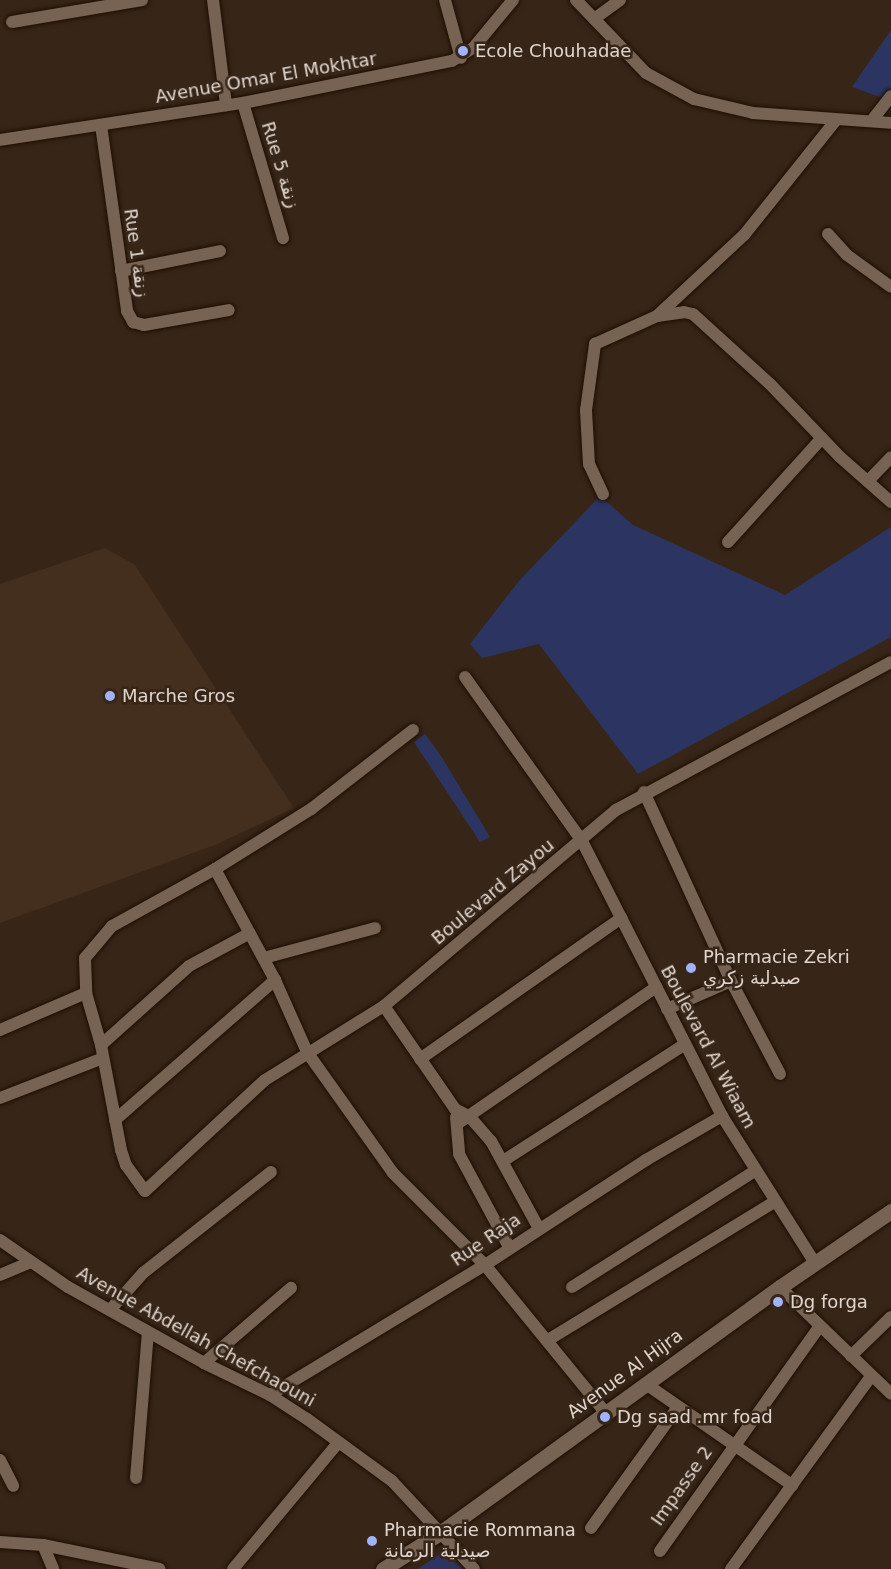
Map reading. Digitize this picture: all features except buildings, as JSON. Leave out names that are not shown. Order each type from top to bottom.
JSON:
[{"type":"street","points":[[12,22],[142,0]]},
{"type":"street","points":[[213,0],[226,105]]},
{"type":"street","points":[[445,0],[461,57]]},
{"type":"street","points":[[461,57],[513,0]]},
{"type":"street","points":[[576,0],[646,73],[694,99],[731,110],[836,120],[873,119],[891,123]]},
{"type":"street","points":[[594,19],[621,0]]},
{"type":"street","name":"Avenue Omar El Mokhtar","points":[[0,140],[243,103],[461,57]]},
{"type":"street","points":[[873,119],[891,96]]},
{"type":"street","name":"Rue 5 زنقة","points":[[243,103],[284,238]]},
{"type":"street","points":[[657,316],[744,235],[836,120]]},
{"type":"street","name":"Rue 1 زنقة","points":[[100,125],[126,311],[137,325],[229,310]]},
{"type":"street","points":[[828,234],[847,255],[891,287]]},
{"type":"street","points":[[121,271],[220,251]]},
{"type":"street","points":[[603,494],[589,464],[586,410],[591,357],[595,344],[606,336],[657,316],[693,314],[891,502]]},
{"type":"street","points":[[728,542],[822,438]]},
{"type":"street","points":[[868,481],[891,457]]},
{"type":"street","name":"Boulevard Zayou","points":[[115,1120],[126,1165],[145,1191],[233,1107],[307,1052],[384,1006],[616,810],[644,792],[891,662]]},
{"type":"street","name":"Boulevard Al Wiaam","points":[[465,677],[582,841],[684,1046],[722,1116],[814,1263]]},
{"type":"street","points":[[115,1120],[102,1052],[86,993],[85,958],[112,926],[215,869],[311,809],[413,730]]},
{"type":"street","points":[[644,792],[731,981],[780,1074]]},
{"type":"street","points":[[215,869],[264,958],[307,1052],[393,1173],[484,1265],[605,1412]]},
{"type":"street","points":[[420,1059],[621,918]]},
{"type":"street","points":[[264,958],[375,927]]},
{"type":"street","points":[[0,1098],[102,1052],[189,966],[250,933]]},
{"type":"street","points":[[115,1120],[275,980]]},
{"type":"street","points":[[667,1009],[731,981]]},
{"type":"street","points":[[457,1124],[656,987]]},
{"type":"street","points":[[0,1030],[86,993]]},
{"type":"street","points":[[384,1006],[455,1109],[459,1154],[509,1247]]},
{"type":"street","points":[[503,1161],[684,1046]]},
{"type":"street","points":[[455,1109],[469,1116],[503,1161],[538,1227]]},
{"type":"street","name":"Rue Raja","points":[[270,1395],[484,1265],[538,1227],[722,1116]]},
{"type":"street","points":[[572,1287],[755,1171]]},
{"type":"street","points":[[110,1310],[143,1273],[272,1172]]},
{"type":"street","points":[[548,1340],[774,1202]]},
{"type":"street","name":"Avenue Al Hijra","points":[[383,1569],[440,1533],[780,1287],[891,1211]]},
{"type":"street","name":"Avenue Abdellah Chefchaouni","points":[[0,1240],[30,1262],[147,1333],[270,1395],[392,1481],[474,1569]]},
{"type":"street","points":[[0,1275],[30,1262]]},
{"type":"street","points":[[780,1287],[891,1394]]},
{"type":"street","points":[[204,1363],[291,1288]]},
{"type":"street","points":[[851,1356],[891,1317]]},
{"type":"street","name":"Impasse 2","points":[[660,1551],[732,1446],[820,1326]]},
{"type":"street","points":[[136,1478],[147,1333]]},
{"type":"street","points":[[731,1569],[872,1376]]},
{"type":"street","points":[[646,1384],[732,1446],[792,1485]]},
{"type":"street","points":[[591,1528],[678,1407]]},
{"type":"street","points":[[233,1569],[338,1443]]},
{"type":"street","points":[[0,1460],[13,1486]]},
{"type":"street","points":[[0,1542],[43,1545],[160,1569]]},
{"type":"street","points":[[43,1545],[53,1569]]},
{"type":"shaded area","points":[[891,30],[891,101],[852,87]]},
{"type":"shaded area","points":[[600,496],[633,525],[785,595],[891,527],[891,637],[638,774],[539,644],[482,658],[470,644],[519,581]]},
{"type":"shaded area","name":"Marche Gros","points":[[105,548],[135,565],[294,808],[215,845],[0,923],[0,584]]},
{"type":"shaded area","points":[[425,734],[490,837],[480,842],[414,742]]},
{"type":"shaded area","points":[[440,1554],[449,1555],[463,1569],[418,1569]]},
{"type":"place","name":"Ecole Chouhadae","points":[[463,51]]},
{"type":"place","name":"Marche Gros","points":[[110,696]]},
{"type":"place","name":"Pharmacie Zekri صيدلية زكري","points":[[691,968]]},
{"type":"place","name":"Dg forga","points":[[778,1302]]},
{"type":"place","name":"Dg saad .mr foad","points":[[605,1417]]},
{"type":"place","name":"Pharmacie Rommana صيدلية الرمانة","points":[[372,1541]]}]
